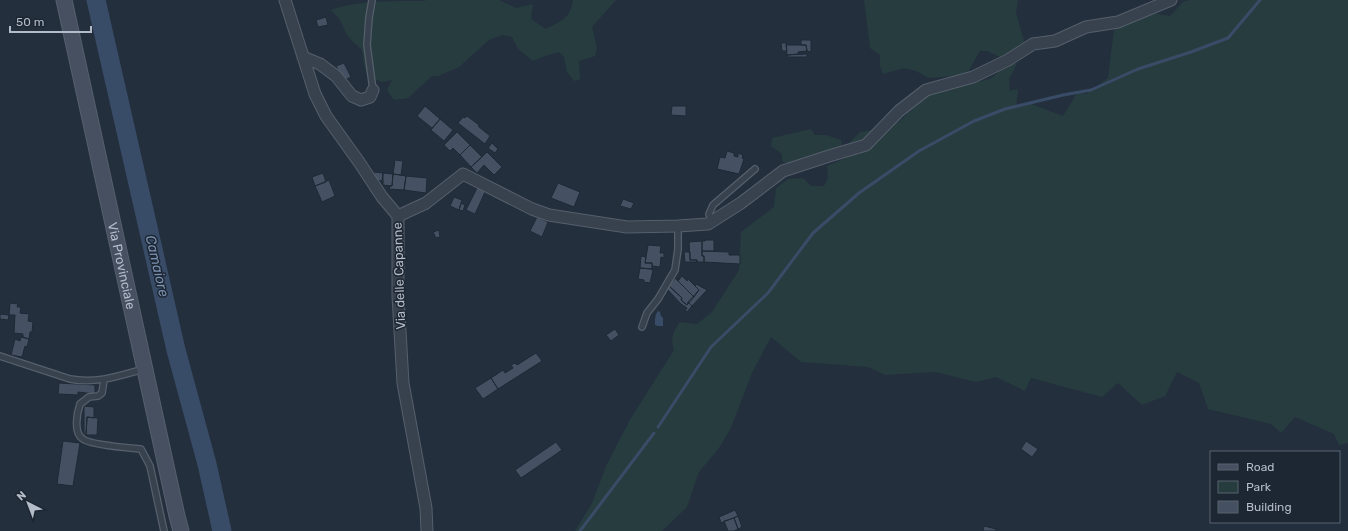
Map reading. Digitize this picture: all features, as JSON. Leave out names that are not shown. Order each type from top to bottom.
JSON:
[{"type":"main road","name":"Via Provinciale","points":[[64,0],[181,531]]},
{"type":"street","name":"Via delle Capanne","points":[[286,0],[315,94],[326,116],[382,197],[398,216],[398,296],[403,383],[426,508],[427,531]]},
{"type":"street","points":[[398,216],[426,203],[463,174],[532,209],[550,216],[627,227],[708,224],[741,203],[783,171],[866,145],[899,111],[926,90],[973,77],[1008,60],[1033,44],[1055,41],[1086,27],[1118,22],[1171,0]]},
{"type":"street","points":[[303,57],[320,64],[336,76],[352,96],[361,100],[370,97],[373,90]]},
{"type":"lane","points":[[372,0],[367,45],[373,90]]},
{"type":"lane","points":[[712,222],[709,214],[713,205],[755,169]]},
{"type":"lane","points":[[642,327],[647,313],[658,299],[675,270],[678,249],[678,226]]},
{"type":"lane","points":[[0,356],[70,379],[81,381],[104,380],[144,368]]},
{"type":"lane","points":[[104,380],[102,393],[98,396],[89,397],[80,404],[76,421],[79,435],[83,440],[93,443],[141,449],[150,466],[164,531]]},
{"type":"green space","points":[[426,0],[499,0],[516,8],[533,4],[531,19],[546,29],[564,19],[570,11],[573,0],[616,0],[592,27],[597,48],[595,56],[579,61],[580,79],[574,81],[567,72],[564,57],[559,52],[533,61],[518,49],[512,37],[502,35],[489,40],[459,67],[438,76],[432,76],[408,98],[394,100],[387,90],[392,80],[382,82],[368,77],[364,65],[362,50],[347,35],[340,20],[331,10],[352,4]]},
{"type":"green space","points":[[864,0],[1018,0],[1016,13],[1025,44],[1000,57],[987,51],[980,51],[968,72],[955,76],[929,78],[916,71],[904,68],[883,74],[880,66],[880,55],[870,48]]},
{"type":"green space","points":[[1189,0],[1348,0],[1348,443],[1339,445],[1334,434],[1295,417],[1281,433],[1271,424],[1208,409],[1199,383],[1177,372],[1165,396],[1142,405],[1118,383],[1102,397],[1031,378],[1025,391],[996,377],[976,382],[936,372],[885,375],[868,367],[801,362],[771,337],[752,373],[730,430],[719,448],[699,472],[687,507],[662,531],[575,531],[592,503],[607,464],[631,418],[674,350],[672,339],[680,322],[697,324],[712,312],[739,270],[741,232],[774,207],[776,188],[788,179],[803,178],[811,186],[824,186],[828,178],[827,166],[853,155],[850,142],[860,132],[892,127],[933,91],[990,79],[1011,62],[1017,64],[1009,79],[1010,91],[1018,89],[1016,108],[1029,103],[1063,116],[1077,93],[1086,94],[1108,78],[1114,29],[1153,13],[1170,16],[1183,2]]},
{"type":"green space","points":[[811,129],[815,135],[826,135],[841,140],[842,144],[834,157],[789,165],[782,161],[782,154],[771,146],[772,138]]},
{"type":"water","points":[[658,311],[663,318],[663,326],[655,325],[655,317]]},
{"type":"building","points":[[326,17],[328,25],[318,27],[316,20]]},
{"type":"building","points":[[801,40],[811,40],[811,52],[807,51],[806,45],[801,45]]},
{"type":"building","points":[[781,43],[786,43],[787,51],[782,51]]},
{"type":"building","points":[[786,45],[806,45],[807,51],[787,55]]},
{"type":"building","points":[[807,54],[807,57],[787,57],[787,55]]},
{"type":"building","points":[[344,63],[351,77],[343,81],[336,66]]},
{"type":"building","points":[[425,106],[440,119],[432,128],[417,116]]},
{"type":"building","points":[[672,106],[686,106],[686,116],[671,115]]},
{"type":"building","points":[[467,116],[490,136],[485,144],[458,123],[463,117],[465,118]]},
{"type":"building","points":[[440,119],[453,130],[444,141],[431,130]]},
{"type":"building","points":[[457,132],[470,145],[460,155],[453,148],[450,151],[444,145]]},
{"type":"building","points":[[492,143],[498,149],[495,153],[488,148]]},
{"type":"building","points":[[470,145],[482,157],[471,167],[460,155]]},
{"type":"building","points":[[727,151],[734,153],[734,156],[738,157],[738,153],[743,155],[742,158],[744,159],[739,174],[717,169],[720,157],[725,158]]},
{"type":"building","points":[[487,152],[502,167],[494,175],[484,165],[477,173],[471,167]]},
{"type":"building","points":[[395,160],[403,161],[401,175],[393,174]]},
{"type":"building","points":[[374,172],[383,173],[382,181],[373,180]]},
{"type":"building","points":[[323,173],[326,182],[315,186],[312,177]]},
{"type":"building","points":[[383,173],[393,174],[392,186],[383,185]]},
{"type":"building","points":[[393,174],[406,176],[404,190],[389,189],[390,186],[392,186]]},
{"type":"building","points":[[406,176],[427,178],[426,193],[404,190]]},
{"type":"building","points":[[329,180],[335,196],[322,202],[315,186]]},
{"type":"building","points":[[558,183],[580,192],[574,207],[551,198]]},
{"type":"building","points":[[478,186],[486,190],[475,214],[466,210]]},
{"type":"building","points":[[454,197],[462,200],[459,210],[450,206]]},
{"type":"building","points":[[623,199],[634,203],[631,209],[620,206]]},
{"type":"building","points":[[461,203],[465,205],[463,211],[459,210]]},
{"type":"building","points":[[537,217],[548,222],[542,237],[530,231]]},
{"type":"building","points":[[439,230],[440,237],[436,238],[433,232]]},
{"type":"building","points":[[714,240],[714,251],[702,251],[702,241]]},
{"type":"building","points":[[702,241],[702,256],[704,256],[704,262],[690,260],[689,242]]},
{"type":"building","points":[[648,245],[661,246],[660,253],[664,253],[664,258],[661,257],[660,267],[652,266],[652,263],[645,263]]},
{"type":"building","points":[[702,251],[729,252],[729,255],[740,255],[740,264],[704,262]]},
{"type":"building","points":[[684,252],[690,252],[690,260],[697,260],[697,262],[685,262]]},
{"type":"building","points":[[641,256],[646,257],[645,263],[652,263],[652,269],[640,268]]},
{"type":"building","points":[[640,268],[653,270],[650,283],[638,279]]},
{"type":"building","points":[[682,276],[687,281],[688,279],[699,290],[694,297],[678,281]]},
{"type":"building","points":[[675,278],[694,297],[687,305],[669,286]]},
{"type":"building","points":[[696,284],[707,290],[692,306],[688,302],[699,290],[695,286]]},
{"type":"building","points":[[669,286],[682,298],[681,300],[687,305],[688,302],[692,306],[687,312],[685,311],[687,308],[681,304],[667,289]]},
{"type":"building","points":[[10,303],[18,304],[17,307],[21,307],[20,313],[29,314],[28,321],[33,322],[32,332],[30,332],[29,339],[23,337],[23,334],[14,333],[15,315],[9,315]]},
{"type":"building","points":[[0,314],[9,315],[8,320],[0,319]]},
{"type":"building","points":[[615,329],[619,335],[611,341],[606,335]]},
{"type":"building","points":[[21,337],[29,339],[22,357],[11,355],[15,339],[20,341]]},
{"type":"building","points":[[536,353],[542,361],[498,389],[491,378],[503,370],[505,373],[513,368],[511,365],[515,363],[517,365]]},
{"type":"building","points":[[491,378],[498,389],[483,399],[475,388]]},
{"type":"building","points":[[59,383],[95,385],[95,394],[78,392],[78,395],[58,394]]},
{"type":"building","points":[[84,406],[94,407],[94,418],[87,417],[86,435],[84,435]]},
{"type":"building","points":[[87,417],[98,418],[97,435],[86,435]]},
{"type":"building","points":[[63,441],[80,443],[73,486],[57,484]]},
{"type":"building","points":[[1026,441],[1038,449],[1032,457],[1021,449]]},
{"type":"building","points":[[556,442],[562,450],[521,478],[515,470]]},
{"type":"building","points":[[735,510],[738,516],[721,523],[719,517]]},
{"type":"building","points":[[738,516],[742,527],[738,529],[734,518]]},
{"type":"building","points":[[734,518],[738,529],[728,531],[724,521]]},
{"type":"building","points":[[984,526],[996,529],[996,531],[983,531]]},
{"type":"waterway","name":"Camaiore","points":[[96,0],[176,350],[207,464],[222,531]]},
{"type":"waterway","points":[[658,427],[711,347],[768,293],[813,233],[859,193],[919,151],[974,121],[1005,109],[1091,90],[1138,69],[1228,38],[1260,0]]},
{"type":"waterway","points":[[580,531],[654,433]]}]
